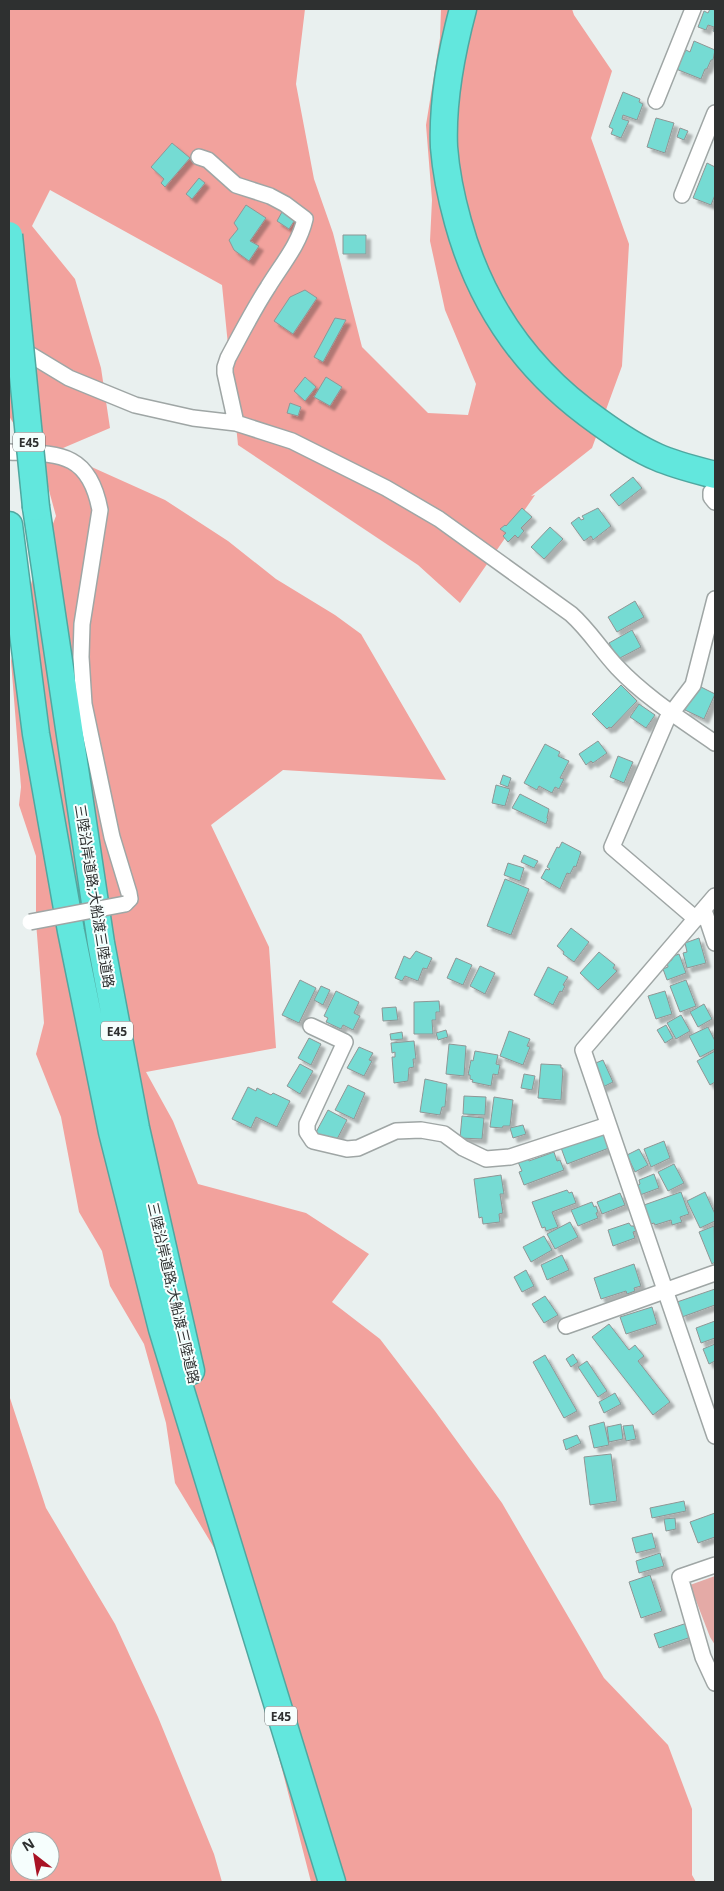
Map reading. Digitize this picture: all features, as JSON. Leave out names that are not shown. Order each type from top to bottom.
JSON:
[{"type":"highway","points":[[463,9],[453,46],[444,106],[444,147],[450,191],[462,238],[478,282],[498,318],[524,354],[550,382],[583,411],[618,436],[714,489]]},
{"type":"highway","name":"三陸沿岸道路;大船渡三陸道路","points":[[9,235],[36,506],[102,953],[136,1128],[231,1550]]},
{"type":"highway","name":"三陸沿岸道路;大船渡三陸道路","points":[[9,525],[36,734],[71,930],[112,1132],[162,1329],[332,1882]]},
{"type":"street","points":[[656,101],[693,9]]},
{"type":"street","points":[[682,195],[715,113]]},
{"type":"street","points":[[199,157],[208,160],[236,185],[270,196],[285,204],[305,219],[296,245],[267,288],[228,358],[225,373],[236,423]]},
{"type":"street","points":[[9,341],[69,378],[135,405],[193,418],[236,423],[292,441],[386,488],[439,519],[571,614],[586,627],[622,672],[671,713],[715,743]]},
{"type":"street","points":[[9,452],[55,454],[73,461],[91,482],[98,497],[100,510],[82,624],[81,657],[84,704],[112,837],[130,899],[125,904],[30,922]]},
{"type":"street","points":[[715,599],[693,685],[667,719],[612,847],[700,914],[715,943]]},
{"type":"street","points":[[715,896],[583,1050],[715,1436]]},
{"type":"street","points":[[311,1026],[345,1042],[307,1124],[307,1132],[313,1140],[347,1149],[358,1148],[396,1131],[421,1130],[444,1134],[476,1156],[486,1159],[498,1159],[510,1157],[608,1124]]},
{"type":"street","points":[[566,1326],[715,1273]]},
{"type":"street","points":[[715,1565],[680,1577],[703,1657],[715,1683]]},
{"type":"shaded area","points":[[9,9],[305,9],[296,84],[314,179],[333,233],[362,347],[428,413],[468,415],[476,384],[445,310],[430,241],[432,200],[426,125],[440,38],[441,9],[572,9],[574,15],[612,71],[591,138],[629,244],[622,366],[592,448],[531,496],[535,495],[460,603],[418,565],[238,445],[222,285],[50,190],[32,226],[75,279],[101,368],[110,428],[56,451],[165,500],[228,541],[276,579],[335,615],[361,634],[446,780],[283,770],[211,825],[269,947],[276,1048],[146,1072],[173,1121],[198,1184],[306,1213],[369,1254],[332,1302],[380,1339],[435,1411],[502,1503],[604,1678],[668,1745],[692,1809],[692,1875],[696,1882],[311,1882],[249,1649],[216,1551],[175,1483],[166,1423],[144,1344],[110,1286],[102,1251],[79,1212],[61,1117],[36,1054],[44,1023],[36,922],[36,856],[19,805],[21,787],[11,661],[35,569],[56,516],[45,476],[9,416]]},
{"type":"shaded area","points":[[9,1395],[46,1508],[115,1624],[158,1717],[214,1854],[222,1882],[9,1882]]},
{"type":"shaded area","points":[[715,1576],[715,1645],[710,1637],[690,1585]]},
{"type":"building","points":[[710,9],[715,10],[715,32],[713,31],[714,27],[708,25],[706,30],[698,27],[704,11],[708,13]]},
{"type":"building","points":[[694,41],[715,50],[713,60],[705,69],[701,79],[676,69],[686,50],[690,52]]},
{"type":"building","points":[[623,92],[640,99],[639,102],[643,104],[637,120],[623,115],[622,119],[629,121],[621,138],[611,134],[613,129],[609,127]]},
{"type":"building","points":[[656,118],[674,123],[665,153],[647,147]]},
{"type":"building","points":[[680,128],[688,131],[684,140],[677,137]]},
{"type":"building","points":[[172,143],[190,158],[165,187],[161,183],[164,179],[151,167]]},
{"type":"building","points":[[707,163],[715,167],[715,195],[711,205],[693,198]]},
{"type":"building","points":[[199,178],[205,183],[192,199],[186,194]]},
{"type":"building","points":[[246,205],[266,218],[250,241],[259,246],[249,261],[234,250],[229,240],[238,229],[234,223]]},
{"type":"building","points":[[283,210],[296,218],[289,229],[277,221]]},
{"type":"building","points":[[343,235],[366,235],[366,254],[343,254]]},
{"type":"building","points":[[305,290],[317,298],[293,334],[274,321],[290,297]]},
{"type":"building","points":[[335,318],[346,320],[323,362],[314,357]]},
{"type":"building","points":[[305,377],[316,387],[305,401],[294,391]]},
{"type":"building","points":[[326,377],[342,387],[330,406],[314,397]]},
{"type":"building","points":[[290,403],[301,407],[298,416],[287,413]]},
{"type":"building","points":[[633,477],[642,488],[619,506],[610,495]]},
{"type":"building","points":[[522,508],[532,517],[521,528],[524,531],[518,538],[515,535],[508,542],[503,536],[506,533],[500,529],[506,526]]},
{"type":"building","points":[[598,508],[611,526],[593,540],[591,536],[584,541],[571,523],[579,517],[581,520],[584,519],[582,516]]},
{"type":"building","points":[[550,527],[563,539],[544,559],[531,547]]},
{"type":"building","points":[[635,601],[644,617],[617,632],[608,617]]},
{"type":"building","points":[[632,630],[641,647],[618,659],[609,643]]},
{"type":"building","points":[[621,685],[637,701],[611,728],[607,729],[592,714]]},
{"type":"building","points":[[697,685],[715,694],[704,719],[685,710]]},
{"type":"building","points":[[639,704],[655,715],[646,728],[630,717]]},
{"type":"building","points":[[598,741],[607,753],[593,763],[591,761],[586,765],[579,754]]},
{"type":"building","points":[[545,744],[560,752],[558,756],[569,761],[560,778],[564,779],[559,789],[555,787],[552,793],[539,786],[537,790],[524,783]]},
{"type":"building","points":[[618,756],[633,762],[624,783],[610,777]]},
{"type":"building","points":[[503,775],[511,778],[508,787],[500,784]]},
{"type":"building","points":[[496,785],[510,789],[505,806],[492,803]]},
{"type":"building","points":[[520,794],[549,809],[546,824],[512,808]]},
{"type":"building","points":[[562,842],[581,852],[576,867],[574,866],[570,874],[567,873],[560,889],[541,878],[546,869],[550,869],[547,867],[557,847],[559,848]]},
{"type":"building","points":[[524,855],[538,861],[534,868],[521,862]]},
{"type":"building","points":[[508,863],[524,868],[520,881],[504,875]]},
{"type":"building","points":[[505,879],[529,889],[511,935],[487,926]]},
{"type":"building","points":[[571,928],[589,942],[574,962],[563,954],[564,952],[557,946]]},
{"type":"building","points":[[699,938],[706,963],[687,968],[683,953],[687,952],[685,943]]},
{"type":"building","points":[[416,951],[432,958],[427,969],[423,968],[418,981],[405,976],[402,981],[395,978],[404,956],[410,959]]},
{"type":"building","points":[[599,952],[615,965],[613,968],[617,971],[598,990],[580,973]]},
{"type":"building","points":[[679,954],[686,973],[667,980],[663,969],[668,967],[667,962],[672,960],[671,957]]},
{"type":"building","points":[[456,958],[472,965],[463,985],[447,978]]},
{"type":"building","points":[[480,966],[495,973],[485,994],[470,986]]},
{"type":"building","points":[[548,967],[568,977],[563,985],[565,986],[562,992],[560,991],[553,1005],[534,995]]},
{"type":"building","points":[[300,980],[316,988],[299,1023],[282,1015]]},
{"type":"building","points":[[686,980],[696,1006],[680,1012],[670,986]]},
{"type":"building","points":[[321,986],[330,990],[323,1005],[314,1000]]},
{"type":"building","points":[[336,991],[359,1002],[354,1013],[360,1016],[353,1030],[343,1025],[341,1029],[326,1022],[328,1018],[324,1016]]},
{"type":"building","points":[[665,991],[672,1014],[656,1019],[648,996]]},
{"type":"building","points":[[439,1001],[440,1012],[436,1012],[436,1020],[432,1020],[433,1034],[414,1034],[414,1002]]},
{"type":"building","points":[[704,1004],[712,1019],[698,1027],[690,1012]]},
{"type":"building","points":[[396,1007],[398,1020],[383,1021],[382,1008]]},
{"type":"building","points":[[681,1015],[690,1031],[676,1039],[667,1023]]},
{"type":"building","points":[[666,1025],[673,1038],[665,1043],[657,1030]]},
{"type":"building","points":[[708,1027],[715,1041],[715,1049],[700,1057],[689,1036]]},
{"type":"building","points":[[446,1030],[448,1037],[438,1040],[436,1033]]},
{"type":"building","points":[[509,1031],[530,1039],[527,1046],[530,1047],[523,1065],[500,1056]]},
{"type":"building","points":[[402,1032],[403,1039],[391,1040],[390,1034]]},
{"type":"building","points":[[309,1038],[321,1044],[311,1065],[298,1058]]},
{"type":"building","points":[[414,1041],[416,1059],[413,1059],[414,1067],[409,1068],[408,1081],[394,1083],[392,1057],[395,1057],[395,1052],[392,1053],[391,1043]]},
{"type":"building","points":[[449,1044],[466,1046],[464,1076],[446,1074]]},
{"type":"building","points":[[359,1047],[373,1053],[369,1060],[372,1061],[364,1076],[347,1068]]},
{"type":"building","points":[[475,1051],[498,1055],[496,1064],[500,1065],[498,1075],[493,1074],[491,1086],[472,1082],[473,1080],[468,1075]]},
{"type":"building","points":[[715,1051],[715,1082],[710,1085],[697,1061]]},
{"type":"building","points":[[603,1060],[613,1082],[601,1088],[591,1065]]},
{"type":"building","points":[[300,1064],[313,1071],[300,1094],[287,1086]]},
{"type":"building","points":[[541,1064],[561,1065],[561,1068],[563,1068],[561,1100],[538,1098]]},
{"type":"building","points":[[524,1074],[535,1076],[532,1090],[521,1088]]},
{"type":"building","points":[[425,1079],[447,1084],[445,1107],[442,1107],[440,1115],[420,1112]]},
{"type":"building","points":[[348,1085],[365,1093],[354,1119],[335,1110]]},
{"type":"building","points":[[248,1087],[256,1091],[257,1088],[271,1095],[273,1093],[290,1101],[277,1127],[256,1117],[251,1128],[232,1119]]},
{"type":"building","points":[[464,1096],[486,1097],[485,1115],[463,1114]]},
{"type":"building","points":[[494,1097],[513,1100],[510,1126],[503,1126],[502,1128],[490,1127]]},
{"type":"building","points":[[328,1110],[347,1120],[334,1145],[315,1134]]},
{"type":"building","points":[[462,1116],[484,1118],[482,1139],[460,1138]]},
{"type":"building","points":[[523,1125],[526,1134],[513,1138],[510,1128]]},
{"type":"building","points":[[603,1130],[609,1148],[567,1164],[560,1145]]},
{"type":"building","points":[[664,1141],[670,1158],[651,1167],[644,1149]]},
{"type":"building","points":[[639,1149],[648,1165],[635,1172],[627,1155]]},
{"type":"building","points":[[554,1152],[557,1161],[560,1160],[564,1170],[524,1185],[519,1172],[522,1171],[518,1162],[528,1158],[529,1161]]},
{"type":"building","points":[[674,1164],[684,1183],[668,1191],[658,1172]]},
{"type":"building","points":[[654,1174],[659,1188],[640,1195],[637,1186],[640,1184],[639,1180]]},
{"type":"building","points":[[501,1175],[504,1194],[500,1194],[503,1213],[499,1214],[500,1222],[483,1224],[482,1217],[479,1218],[474,1179]]},
{"type":"building","points":[[567,1190],[569,1193],[572,1192],[576,1203],[552,1212],[558,1227],[546,1231],[545,1227],[542,1228],[532,1202]]},
{"type":"building","points":[[681,1192],[689,1214],[680,1217],[682,1222],[672,1225],[671,1220],[655,1225],[654,1223],[651,1224],[644,1205]]},
{"type":"building","points":[[705,1192],[715,1214],[715,1221],[700,1228],[687,1201]]},
{"type":"building","points":[[620,1193],[625,1205],[602,1214],[597,1202]]},
{"type":"building","points":[[592,1202],[594,1207],[596,1206],[598,1218],[578,1226],[571,1210]]},
{"type":"building","points":[[570,1222],[578,1237],[555,1249],[547,1234]]},
{"type":"building","points":[[629,1223],[631,1226],[634,1226],[636,1231],[633,1232],[635,1238],[613,1246],[608,1230]]},
{"type":"building","points":[[714,1226],[715,1262],[712,1264],[699,1232]]},
{"type":"building","points":[[544,1236],[552,1250],[531,1262],[523,1247]]},
{"type":"building","points":[[562,1255],[569,1270],[547,1280],[541,1265]]},
{"type":"building","points":[[634,1264],[641,1286],[634,1288],[635,1291],[627,1294],[626,1291],[601,1299],[594,1278]]},
{"type":"building","points":[[526,1270],[534,1286],[522,1292],[514,1277]]},
{"type":"building","points":[[715,1289],[715,1305],[682,1317],[677,1302]]},
{"type":"building","points":[[545,1296],[558,1315],[544,1323],[532,1304]]},
{"type":"building","points":[[652,1307],[657,1324],[626,1334],[620,1317]]},
{"type":"building","points":[[715,1321],[715,1338],[701,1343],[696,1328]]},
{"type":"building","points":[[609,1324],[629,1350],[635,1345],[644,1356],[638,1361],[670,1402],[653,1415],[592,1337]]},
{"type":"building","points":[[715,1344],[715,1361],[709,1364],[703,1349]]},
{"type":"building","points":[[573,1354],[578,1362],[571,1367],[566,1359]]},
{"type":"building","points":[[545,1355],[577,1411],[564,1418],[533,1362]]},
{"type":"building","points":[[587,1361],[607,1391],[598,1397],[578,1367]]},
{"type":"building","points":[[615,1393],[621,1404],[604,1413],[599,1402]]},
{"type":"building","points":[[604,1422],[609,1445],[594,1448],[589,1426]]},
{"type":"building","points":[[621,1424],[623,1439],[609,1442],[607,1427]]},
{"type":"building","points":[[633,1425],[636,1439],[626,1441],[623,1426]]},
{"type":"building","points":[[577,1435],[581,1443],[566,1450],[563,1440]]},
{"type":"building","points":[[611,1454],[617,1501],[590,1505],[584,1457]]},
{"type":"building","points":[[684,1501],[686,1511],[652,1518],[650,1508]]},
{"type":"building","points":[[715,1513],[715,1537],[698,1543],[690,1522]]},
{"type":"building","points":[[675,1518],[676,1529],[666,1531],[664,1519]]},
{"type":"building","points":[[652,1533],[656,1548],[636,1553],[632,1538]]},
{"type":"building","points":[[660,1553],[664,1566],[639,1573],[636,1561]]},
{"type":"building","points":[[650,1575],[662,1611],[641,1618],[629,1582]]},
{"type":"building","points":[[687,1623],[691,1637],[659,1648],[654,1634]]}]
